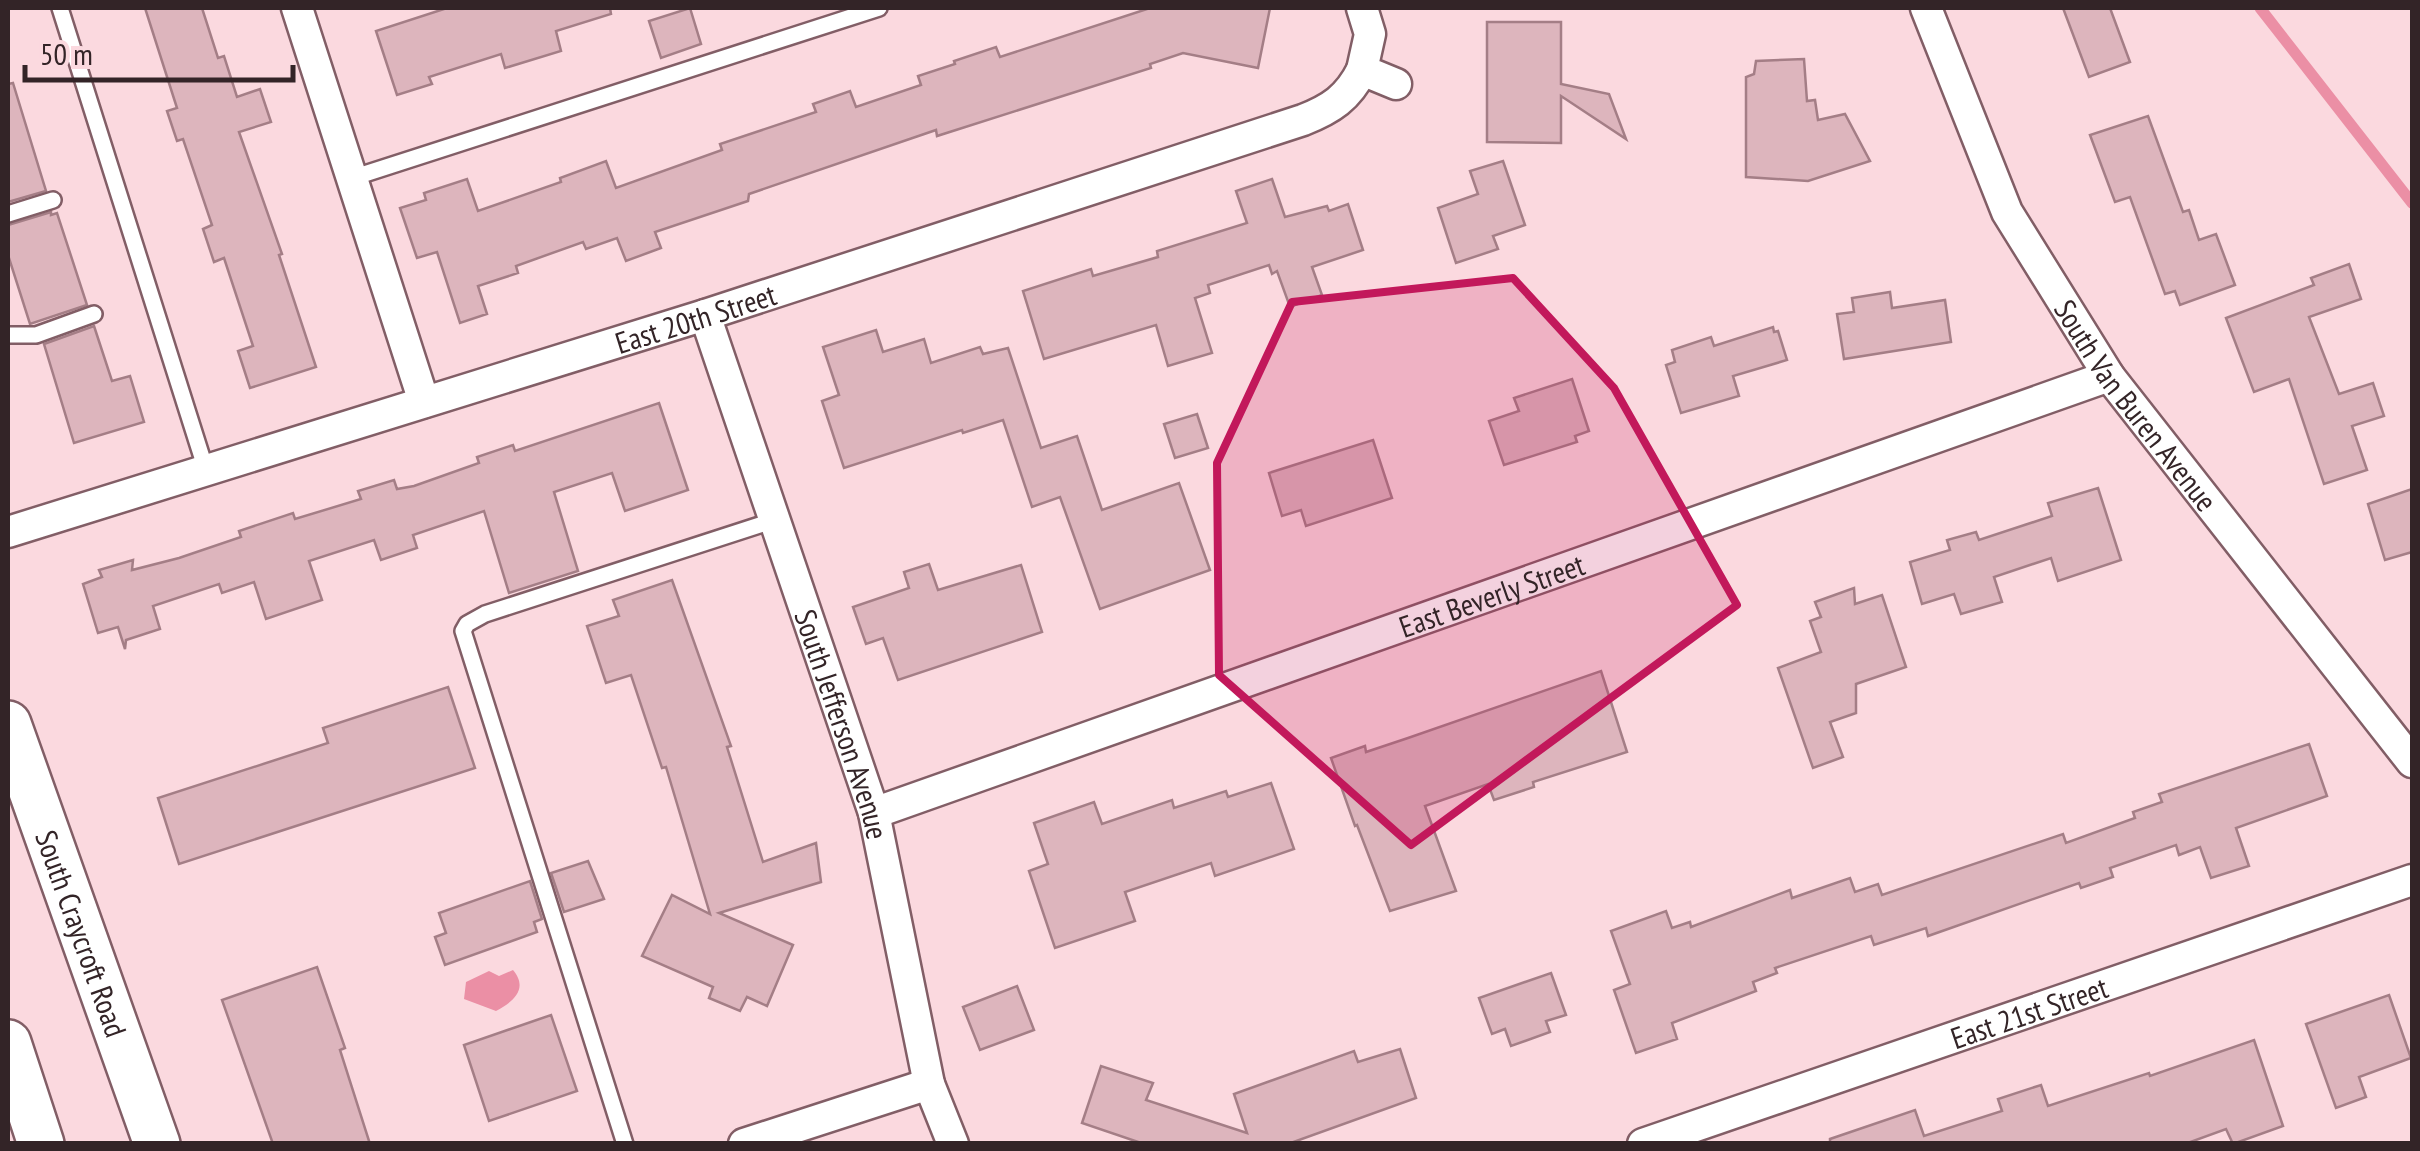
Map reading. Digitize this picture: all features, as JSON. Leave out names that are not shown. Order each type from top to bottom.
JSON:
[{"type":"main road","name":"South Craycroft Road","points":[[8,724],[157,1144]]},
{"type":"main road","points":[[11,1063],[41,1144]]},
{"type":"street","points":[[297,8],[424,402]]},
{"type":"street","points":[[1362,8],[1370,34],[1362,70],[1396,84]]},
{"type":"street","name":"South Van Buren Avenue","points":[[1926,8],[2007,212],[2109,376],[2412,762]]},
{"type":"street","name":"East 20th Street","points":[[10,523],[206,470],[706,315],[1303,120],[1342,100],[1362,70]]},
{"type":"street","name":"South Jefferson Avenue","points":[[706,315],[874,813],[929,1084],[954,1144]]},
{"type":"street","name":"East Beverly Street","points":[[874,813],[2109,376]]},
{"type":"street","name":"East 21st Street","points":[[1642,1144],[2412,880]]},
{"type":"street","points":[[744,1144],[929,1084]]},
{"type":"lane","points":[[60,8],[206,470]]},
{"type":"lane","points":[[352,178],[879,8]]},
{"type":"lane","points":[[8,214],[53,200]]},
{"type":"lane","points":[[8,335],[36,334],[94,314]]},
{"type":"lane","points":[[625,1144],[462,630],[484,614],[774,520]]},
{"type":"highlighted area","points":[[1513,278],[1614,388],[1737,605],[1411,845],[1219,675],[1217,463],[1292,302]]},
{"type":"shaded area","points":[[513,970],[519,983],[517,994],[496,1011],[464,999],[466,982],[489,971],[499,976]]},
{"type":"building","points":[[145,8],[202,8],[218,58],[224,56],[237,97],[260,89],[271,122],[239,132],[316,367],[250,388],[238,351],[253,346],[224,258],[214,262],[203,229],[212,225],[183,139],[177,141],[167,111],[177,108]]},
{"type":"building","points":[[447,8],[610,8],[611,14],[556,31],[561,51],[505,68],[501,54],[429,77],[432,84],[397,95],[376,31]]},
{"type":"building","points":[[690,8],[701,44],[661,58],[649,21]]},
{"type":"building","points":[[1150,8],[1270,8],[1258,68],[1183,53],[1150,64],[1151,68],[937,136],[936,130],[749,194],[748,201],[655,232],[661,248],[626,261],[617,238],[586,249],[583,242],[516,266],[518,273],[478,286],[487,314],[460,323],[437,252],[417,258],[400,208],[426,200],[424,193],[467,179],[478,211],[561,182],[560,178],[606,161],[616,188],[722,150],[720,144],[816,112],[813,104],[850,91],[856,107],[921,85],[918,76],[955,64],[954,61],[996,47],[1000,57]]},
{"type":"building","points":[[2063,8],[2110,8],[2130,62],[2089,77]]},
{"type":"building","points":[[1487,22],[1561,22],[1561,84],[1609,94],[1626,139],[1561,96],[1561,143],[1487,142]]},
{"type":"building","points":[[1804,59],[1807,101],[1815,100],[1818,120],[1845,114],[1870,161],[1808,181],[1746,177],[1746,77],[1754,74],[1756,61]]},
{"type":"building","points":[[13,83],[46,191],[8,202],[8,84]]},
{"type":"building","points":[[2148,116],[2183,212],[2189,210],[2199,240],[2216,234],[2235,285],[2180,305],[2175,291],[2165,294],[2130,197],[2115,202],[2090,135]]},
{"type":"building","points":[[1503,161],[1525,225],[1493,236],[1498,249],[1456,263],[1438,208],[1478,194],[1470,171]]},
{"type":"building","points":[[1272,179],[1285,217],[1327,206],[1329,211],[1348,204],[1363,250],[1312,267],[1322,295],[1290,307],[1277,271],[1272,274],[1269,265],[1208,285],[1210,293],[1195,298],[1212,353],[1168,366],[1156,325],[1044,359],[1023,291],[1091,269],[1093,276],[1158,257],[1157,251],[1247,223],[1236,191]]},
{"type":"building","points":[[57,213],[87,305],[30,324],[8,255],[8,225]]},
{"type":"building","points":[[2349,264],[2361,299],[2309,317],[2339,394],[2373,383],[2384,416],[2352,426],[2367,470],[2324,484],[2289,379],[2254,392],[2226,318],[2314,285],[2311,278]]},
{"type":"building","points":[[1890,292],[1892,308],[1945,300],[1951,342],[1844,359],[1837,314],[1854,312],[1852,298]]},
{"type":"building","points":[[94,326],[112,381],[130,376],[144,422],[74,443],[44,344]]},
{"type":"building","points":[[1773,327],[1774,332],[1778,331],[1787,360],[1733,376],[1739,396],[1681,413],[1666,365],[1675,362],[1672,350],[1711,337],[1714,346]]},
{"type":"building","points":[[876,330],[883,352],[924,339],[931,363],[980,347],[983,354],[1008,348],[1041,448],[1077,436],[1102,510],[1179,483],[1210,570],[1100,609],[1060,497],[1032,507],[1003,420],[844,468],[822,401],[839,395],[823,347]]},
{"type":"building","points":[[1572,379],[1589,431],[1575,436],[1577,442],[1504,465],[1489,421],[1519,411],[1514,398]]},
{"type":"building","points":[[659,403],[688,490],[625,511],[612,473],[554,492],[578,571],[509,593],[484,511],[413,535],[417,548],[381,560],[374,540],[309,561],[322,600],[266,619],[254,582],[222,593],[219,584],[153,606],[160,629],[126,640],[125,649],[118,627],[98,633],[83,584],[102,577],[99,570],[133,560],[132,570],[179,558],[241,537],[239,531],[293,513],[295,519],[361,499],[358,491],[394,480],[397,489],[414,486],[479,463],[477,457],[513,445],[515,451]]},
{"type":"building","points":[[1197,414],[1208,448],[1175,458],[1164,424]]},
{"type":"building","points":[[1373,440],[1392,498],[1306,526],[1301,510],[1282,516],[1269,473]]},
{"type":"building","points":[[2098,488],[2121,560],[2058,581],[2051,558],[1994,577],[2002,602],[1961,614],[1954,594],[1922,604],[1910,562],[1950,550],[1947,540],[1976,532],[1979,540],[2052,516],[2048,503]]},
{"type":"building","points":[[2412,489],[2412,552],[2385,560],[2368,504]]},
{"type":"building","points":[[929,564],[938,590],[1021,565],[1042,632],[898,680],[883,638],[866,644],[853,607],[909,588],[904,572]]},
{"type":"building","points":[[672,580],[731,746],[727,747],[763,862],[816,843],[821,882],[719,913],[793,945],[767,1006],[747,997],[740,1011],[709,998],[713,987],[642,956],[672,895],[710,914],[666,767],[662,768],[631,675],[606,683],[587,626],[619,616],[613,600]]},
{"type":"building","points":[[1854,588],[1855,604],[1882,595],[1906,667],[1856,684],[1856,713],[1830,722],[1843,757],[1813,768],[1778,668],[1821,652],[1810,621],[1821,617],[1815,602]]},
{"type":"building","points":[[1601,671],[1627,752],[1533,782],[1534,787],[1494,800],[1488,784],[1425,806],[1456,891],[1390,911],[1331,758],[1365,746],[1366,752]]},
{"type":"building","points":[[448,687],[475,768],[179,864],[158,798],[328,743],[323,728]]},
{"type":"building","points":[[2309,744],[2327,796],[2236,828],[2249,866],[2211,878],[2200,847],[2179,855],[2176,845],[2110,868],[2113,877],[2081,888],[2079,883],[1928,936],[1926,928],[1874,945],[1871,936],[1775,968],[1777,973],[1753,982],[1756,991],[1672,1023],[1677,1039],[1636,1053],[1614,990],[1630,984],[1611,931],[1666,911],[1672,928],[1690,922],[1691,927],[1790,890],[1792,898],[1850,878],[1855,892],[1878,884],[1882,895],[2063,834],[2066,843],[2135,818],[2133,812],[2162,802],[2159,794]]},
{"type":"building","points":[[1271,783],[1294,849],[1215,876],[1211,863],[1125,892],[1135,921],[1055,948],[1029,871],[1048,864],[1034,823],[1094,802],[1102,824],[1172,800],[1174,808],[1226,791],[1228,797]]},
{"type":"building","points":[[588,861],[604,899],[564,912],[551,873]]},
{"type":"building","points":[[530,881],[542,919],[534,922],[537,932],[445,965],[435,937],[446,933],[439,913]]},
{"type":"building","points":[[317,967],[345,1048],[340,1050],[370,1144],[273,1144],[222,1000]]},
{"type":"building","points":[[1551,973],[1566,1015],[1546,1021],[1550,1032],[1511,1046],[1505,1029],[1492,1034],[1479,998]]},
{"type":"building","points":[[1017,986],[1034,1030],[980,1050],[963,1007]]},
{"type":"building","points":[[2389,995],[2411,1058],[2359,1077],[2366,1097],[2336,1108],[2306,1024]]},
{"type":"building","points":[[551,1015],[577,1091],[489,1121],[464,1045]]},
{"type":"building","points":[[2254,1040],[2283,1126],[2233,1144],[2226,1129],[2185,1144],[1830,1144],[1830,1139],[1915,1110],[1924,1136],[2002,1111],[1998,1099],[2041,1085],[2048,1106]]},
{"type":"building","points":[[1400,1049],[1416,1098],[1288,1144],[1144,1144],[1082,1123],[1101,1066],[1153,1083],[1146,1100],[1247,1133],[1234,1094],[1354,1051],[1358,1062]]},
{"type":"waterway","points":[[2260,8],[2412,203]]}]
